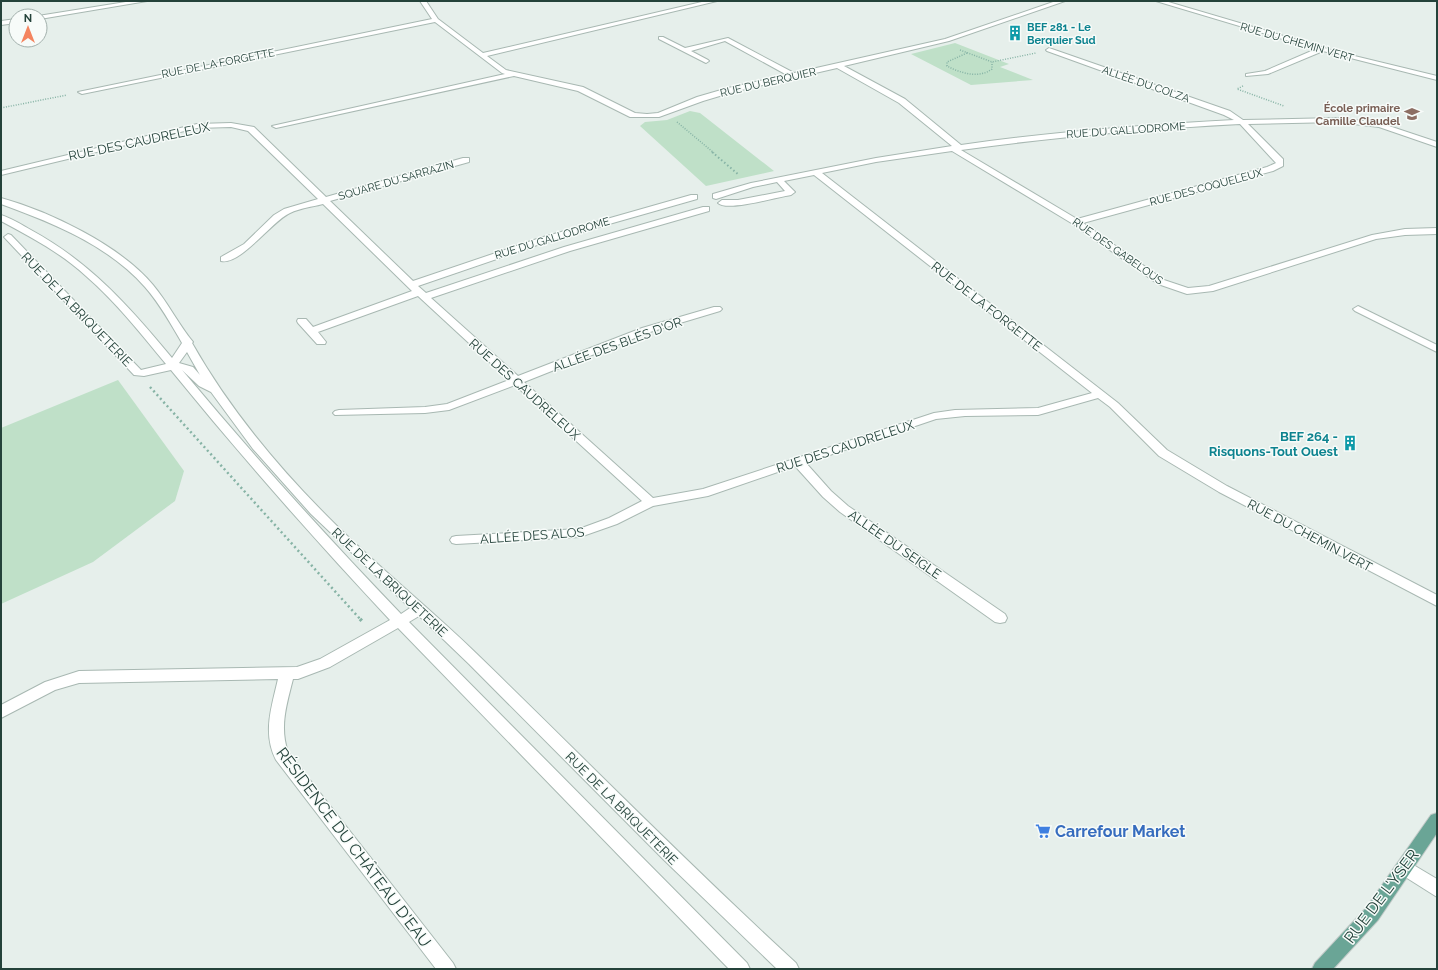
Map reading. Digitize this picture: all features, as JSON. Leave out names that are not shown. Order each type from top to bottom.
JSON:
[{"type":"main road","name":"RUE DE L'YSER","points":[[1321,969],[1372,914],[1437,820]]},
{"type":"street","points":[[48,16],[144,1]]},
{"type":"street","name":"RUE DU BERQUIER","points":[[423,1],[436,20],[500,69],[512,75],[580,90],[633,115],[647,116],[666,113],[716,94],[942,42],[1062,1]]},
{"type":"street","points":[[482,55],[714,1]]},
{"type":"street","points":[[1162,2],[1174,1]]},
{"type":"street","name":"RUE DU CHEMIN VERT","points":[[1162,2],[1322,49],[1437,78]]},
{"type":"street","name":"RUE DE LA FORGETTE","points":[[82,92],[436,20]]},
{"type":"street","points":[[661,38],[706,61]]},
{"type":"street","points":[[685,50],[726,39],[794,76]]},
{"type":"street","points":[[1248,76],[1266,73],[1322,49]]},
{"type":"street","name":"ALLÉE DU COLZA","points":[[1049,50],[1227,113],[1242,122]]},
{"type":"street","name":"RUE DES GABELOUS","points":[[839,66],[898,98],[955,148],[1028,195],[1076,222],[1109,247],[1161,282],[1181,290],[1195,292],[1210,289],[1375,237],[1405,232],[1437,231]]},
{"type":"street","points":[[276,126],[512,75]]},
{"type":"street","name":"RUE DU GALLODROME","points":[[815,172],[955,148],[1099,131],[1242,122],[1326,120],[1358,122],[1392,128],[1437,145]]},
{"type":"street","name":"RUE DES COQUELEUX","points":[[1076,222],[1270,170],[1280,164],[1278,159],[1242,122]]},
{"type":"street","name":"RUE DES CAUDRELEUX","points":[[1,173],[197,126],[231,125],[254,131],[411,285],[650,502],[704,493],[934,416],[955,413],[1017,413],[1045,411],[1100,394]]},
{"type":"street","name":"SQUARE DU SARRAZIN","points":[[224,259],[246,246],[281,214],[466,160]]},
{"type":"street","points":[[779,180],[791,192],[738,203],[719,199],[701,195],[691,201],[693,205],[706,209],[716,207],[719,199],[729,191],[815,172]]},
{"type":"street","name":"RUE DE LA FORGETTE","points":[[815,172],[1100,394],[1121,411],[1152,445],[1184,467]]},
{"type":"street","name":"RUE DU GALLODROME","points":[[411,285],[542,240],[701,195]]},
{"type":"street","name":"RUE DE LA BRIQUETERIE","points":[[1,200],[83,236],[122,261],[140,276],[159,297],[188,342],[216,390],[259,449],[304,499],[344,540],[420,609],[674,860],[790,969]]},
{"type":"street","name":"RUE DU GALLODROME","points":[[312,332],[567,249],[706,209]]},
{"type":"street","name":"RUE DE LA BRIQUETERIE","points":[[1,218],[44,241],[89,273],[124,308],[229,434],[318,535],[399,621],[741,969]]},
{"type":"street","name":"RUE DE LA BRIQUETERIE","points":[[8,237],[138,373],[151,372],[172,366]]},
{"type":"street","name":"ALLÉE DES BLÉS D'OR","points":[[340,413],[444,408],[462,403],[646,330],[717,309]]},
{"type":"street","points":[[1358,309],[1437,349]]},
{"type":"street","points":[[302,321],[321,342]]},
{"type":"street","points":[[188,342],[172,366],[188,368],[202,383],[216,390]]},
{"type":"street","name":"ALLÉE DU SEIGLE","points":[[798,462],[827,494],[844,509],[1000,618]]},
{"type":"street","name":"RUE DU CHEMIN VERT","points":[[1184,467],[1437,601]]},
{"type":"street","name":"ALLÉE DES ALOS","points":[[456,540],[580,533],[613,521],[650,502]]},
{"type":"street","points":[[1,712],[50,686],[79,677],[287,673],[311,669],[375,636],[420,609]]},
{"type":"street","name":"RÉSIDENCE DU CHÂTEAU D'EAU","points":[[287,673],[275,732],[276,744],[280,755],[447,969]]},
{"type":"street","points":[[1405,868],[1437,889]]},
{"type":"path","points":[[942,42],[992,62],[1049,50]]},
{"type":"path","points":[[967,53],[947,62],[947,66],[960,72],[985,73],[992,69],[992,62]]},
{"type":"path","points":[[1248,76],[1245,85],[1237,89],[1287,108]]},
{"type":"path","points":[[1,108],[82,92]]},
{"type":"path","points":[[666,113],[751,185]]},
{"type":"path","points":[[138,373],[375,636]]},
{"type":"green space","points":[[955,43],[1009,64],[1000,67],[1033,80],[971,85],[911,54]]},
{"type":"green space","points":[[690,111],[700,113],[774,171],[706,186],[640,126],[645,122],[667,120]]},
{"type":"green space","points":[[118,380],[184,471],[175,501],[93,562],[1,604],[1,428]]},
{"type":"place","name":"BEF 281 - Le Berquier Sud","points":[[1015,33]]},
{"type":"place","name":"École primaire Camille Claudel","points":[[1412,114]]},
{"type":"place","name":"BEF 264 - Risquons-Tout Ouest","points":[[1350,443]]},
{"type":"place","name":"Carrefour Market","points":[[1043,831]]}]
